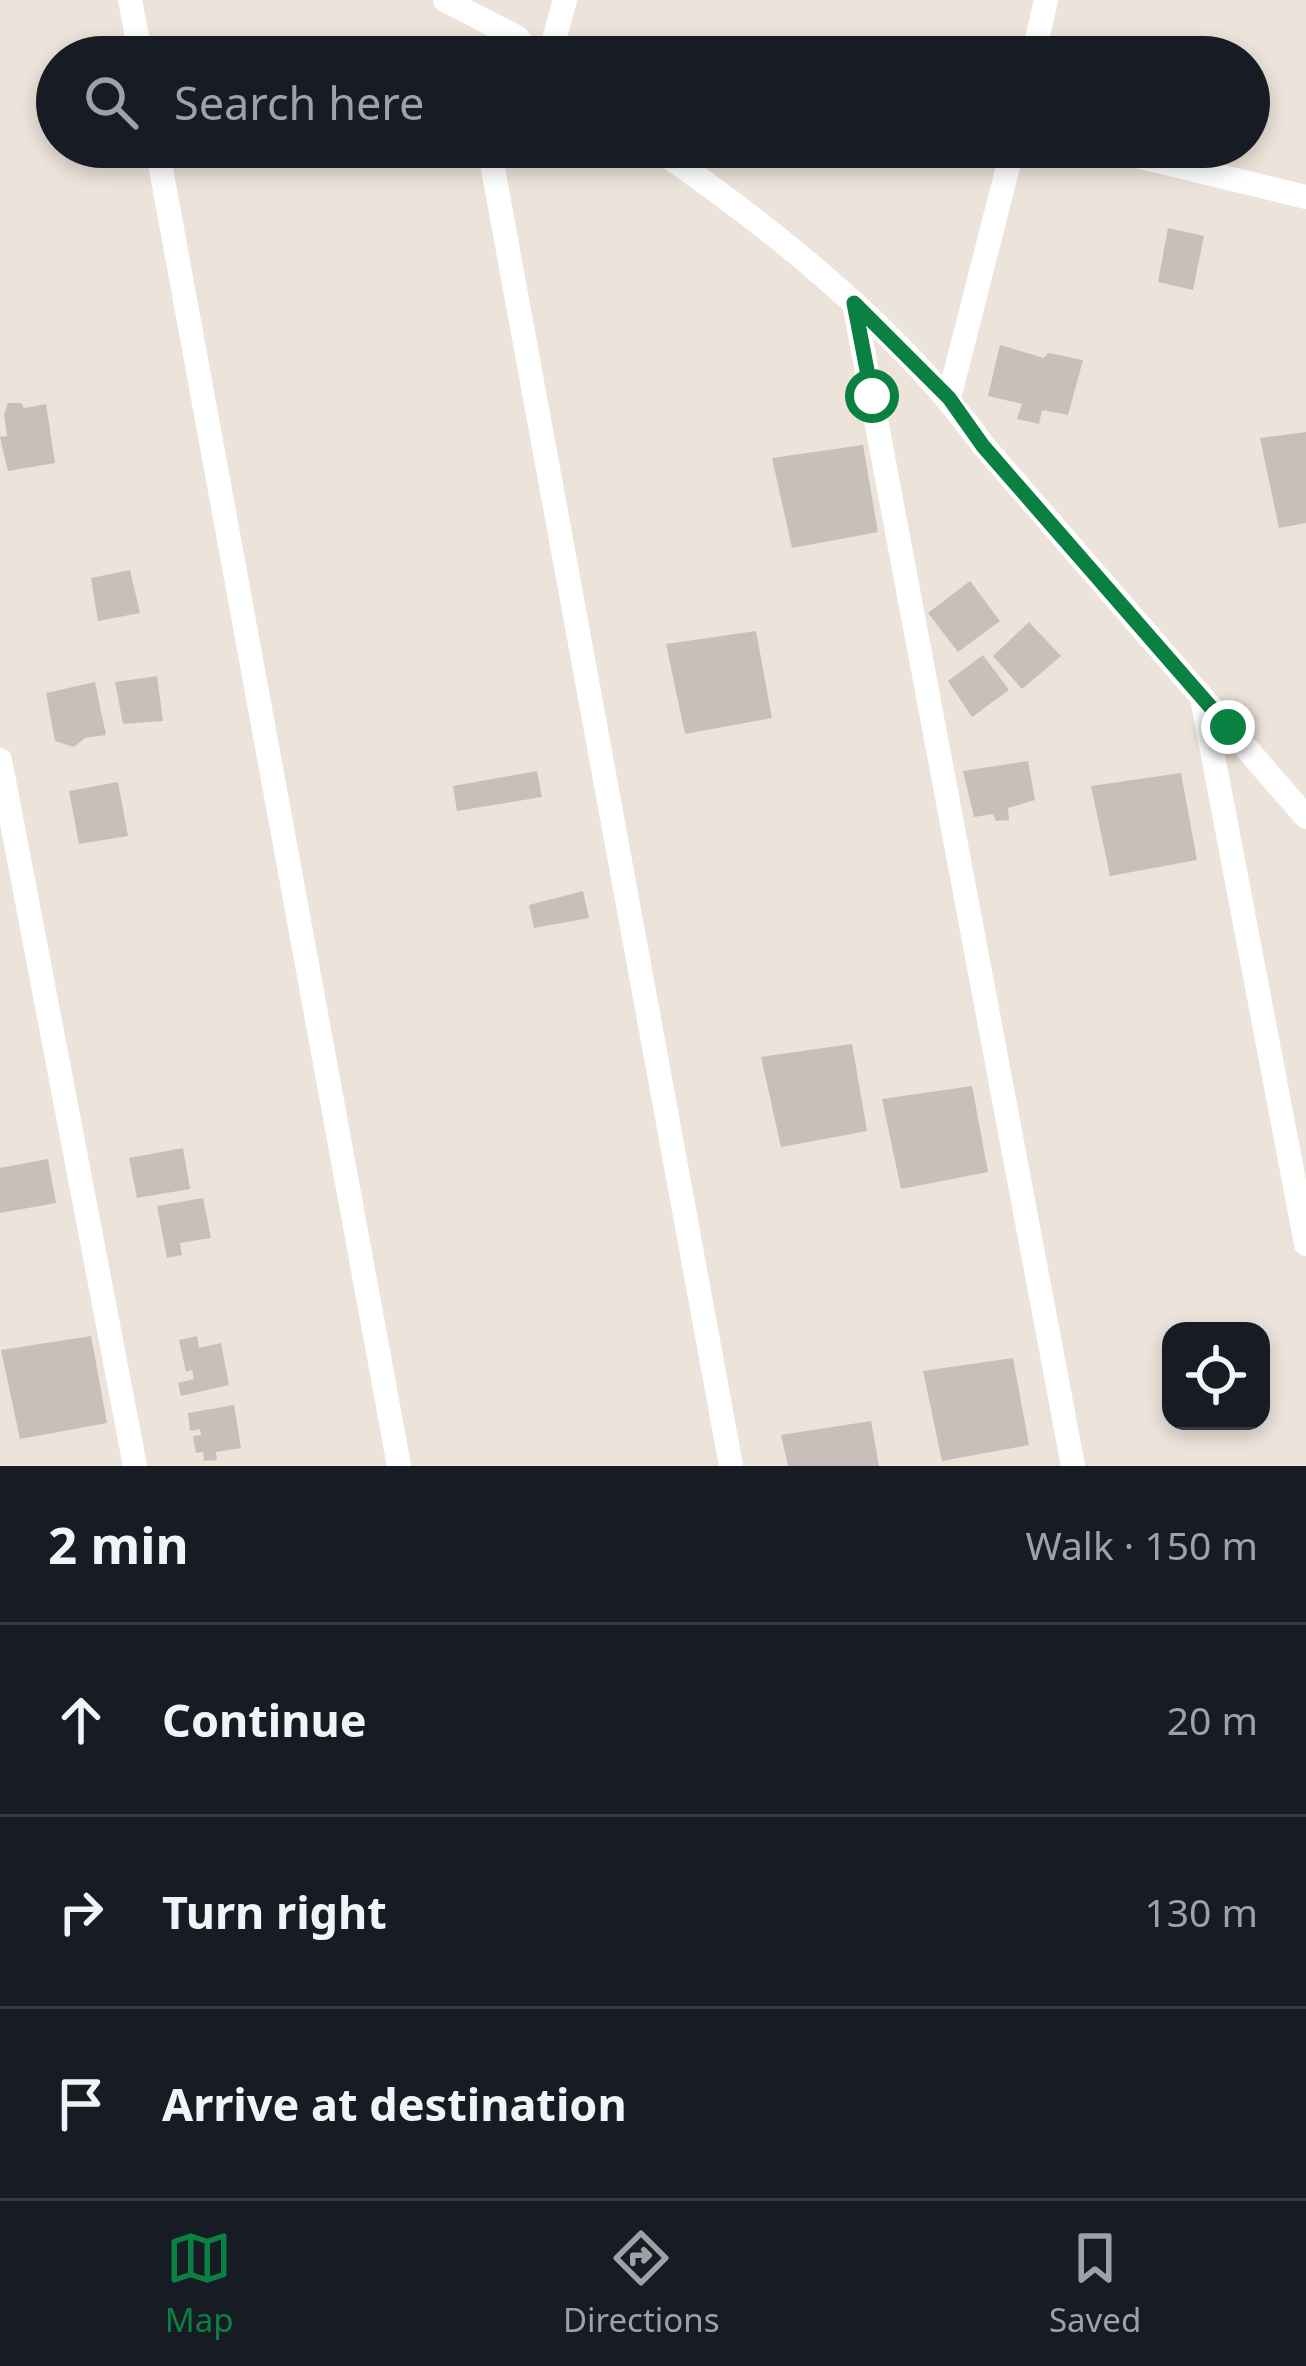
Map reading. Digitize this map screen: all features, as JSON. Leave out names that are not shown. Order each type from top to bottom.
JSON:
[{"type":"street","points":[[130,0],[137,36]]},
{"type":"street","points":[[445,0],[498,36]]},
{"type":"street","points":[[555,36],[566,0]]},
{"type":"street","points":[[1038,36],[1046,0]]},
{"type":"street","points":[[161,168],[399,1466]]},
{"type":"street","points":[[493,168],[731,1466]]},
{"type":"street","points":[[681,168],[854,303],[949,398],[983,446],[1306,817]]},
{"type":"street","points":[[949,398],[1008,168]]},
{"type":"street","points":[[1187,168],[1306,197]]},
{"type":"street","points":[[854,303],[1073,1466]]},
{"type":"street","points":[[1202,698],[1306,1244]]},
{"type":"street","points":[[0,760],[135,1466]]},
{"type":"building","points":[[1168,228],[1204,236],[1193,290],[1158,282]]},
{"type":"building","points":[[1000,345],[1044,358],[1048,353],[1083,360],[1068,415],[1042,410],[1039,424],[1017,419],[1022,404],[988,396]]},
{"type":"building","points":[[8,403],[21,403],[24,408],[46,404],[55,463],[8,471],[0,437],[7,436],[4,414]]},
{"type":"building","points":[[1306,432],[1306,523],[1279,528],[1260,438]]},
{"type":"building","points":[[863,445],[878,532],[792,548],[772,458]]},
{"type":"building","points":[[130,570],[140,613],[98,621],[91,578]]},
{"type":"building","points":[[970,581],[1000,621],[958,652],[928,613]]},
{"type":"building","points":[[1029,622],[1061,656],[1022,689],[993,656]]},
{"type":"building","points":[[756,631],[772,718],[685,734],[666,644]]},
{"type":"building","points":[[983,655],[1009,690],[972,717],[948,681]]},
{"type":"building","points":[[157,676],[163,721],[123,724],[115,682]]},
{"type":"building","points":[[95,682],[106,735],[85,738],[74,747],[55,741],[46,693]]},
{"type":"building","points":[[1028,761],[1035,800],[1008,808],[1009,820],[996,821],[993,814],[974,817],[963,771]]},
{"type":"building","points":[[537,771],[542,797],[457,811],[453,786]]},
{"type":"building","points":[[1181,773],[1197,860],[1110,876],[1091,786]]},
{"type":"building","points":[[118,782],[128,836],[79,844],[69,791]]},
{"type":"building","points":[[583,891],[589,918],[534,928],[529,905]]},
{"type":"building","points":[[852,1044],[867,1131],[781,1147],[761,1057]]},
{"type":"building","points":[[972,1086],[988,1172],[901,1189],[882,1099]]},
{"type":"building","points":[[183,1148],[190,1189],[137,1198],[129,1158]]},
{"type":"building","points":[[48,1159],[56,1203],[0,1213],[0,1168]]},
{"type":"building","points":[[203,1198],[211,1238],[180,1243],[182,1255],[167,1258],[157,1206]]},
{"type":"building","points":[[91,1336],[107,1423],[20,1439],[1,1350]]},
{"type":"building","points":[[197,1336],[199,1348],[221,1343],[229,1385],[181,1396],[178,1383],[194,1379],[192,1370],[186,1372],[179,1340]]},
{"type":"building","points":[[1013,1358],[1029,1445],[942,1461],[923,1371]]},
{"type":"building","points":[[234,1405],[241,1448],[216,1452],[217,1460],[204,1461],[203,1452],[196,1453],[193,1436],[201,1435],[200,1429],[190,1431],[188,1413]]},
{"type":"building","points":[[871,1421],[879,1466],[788,1466],[781,1435]]},
{"type":"route","points":[[872,396],[854,303],[949,398],[983,446],[1228,727]]}]
